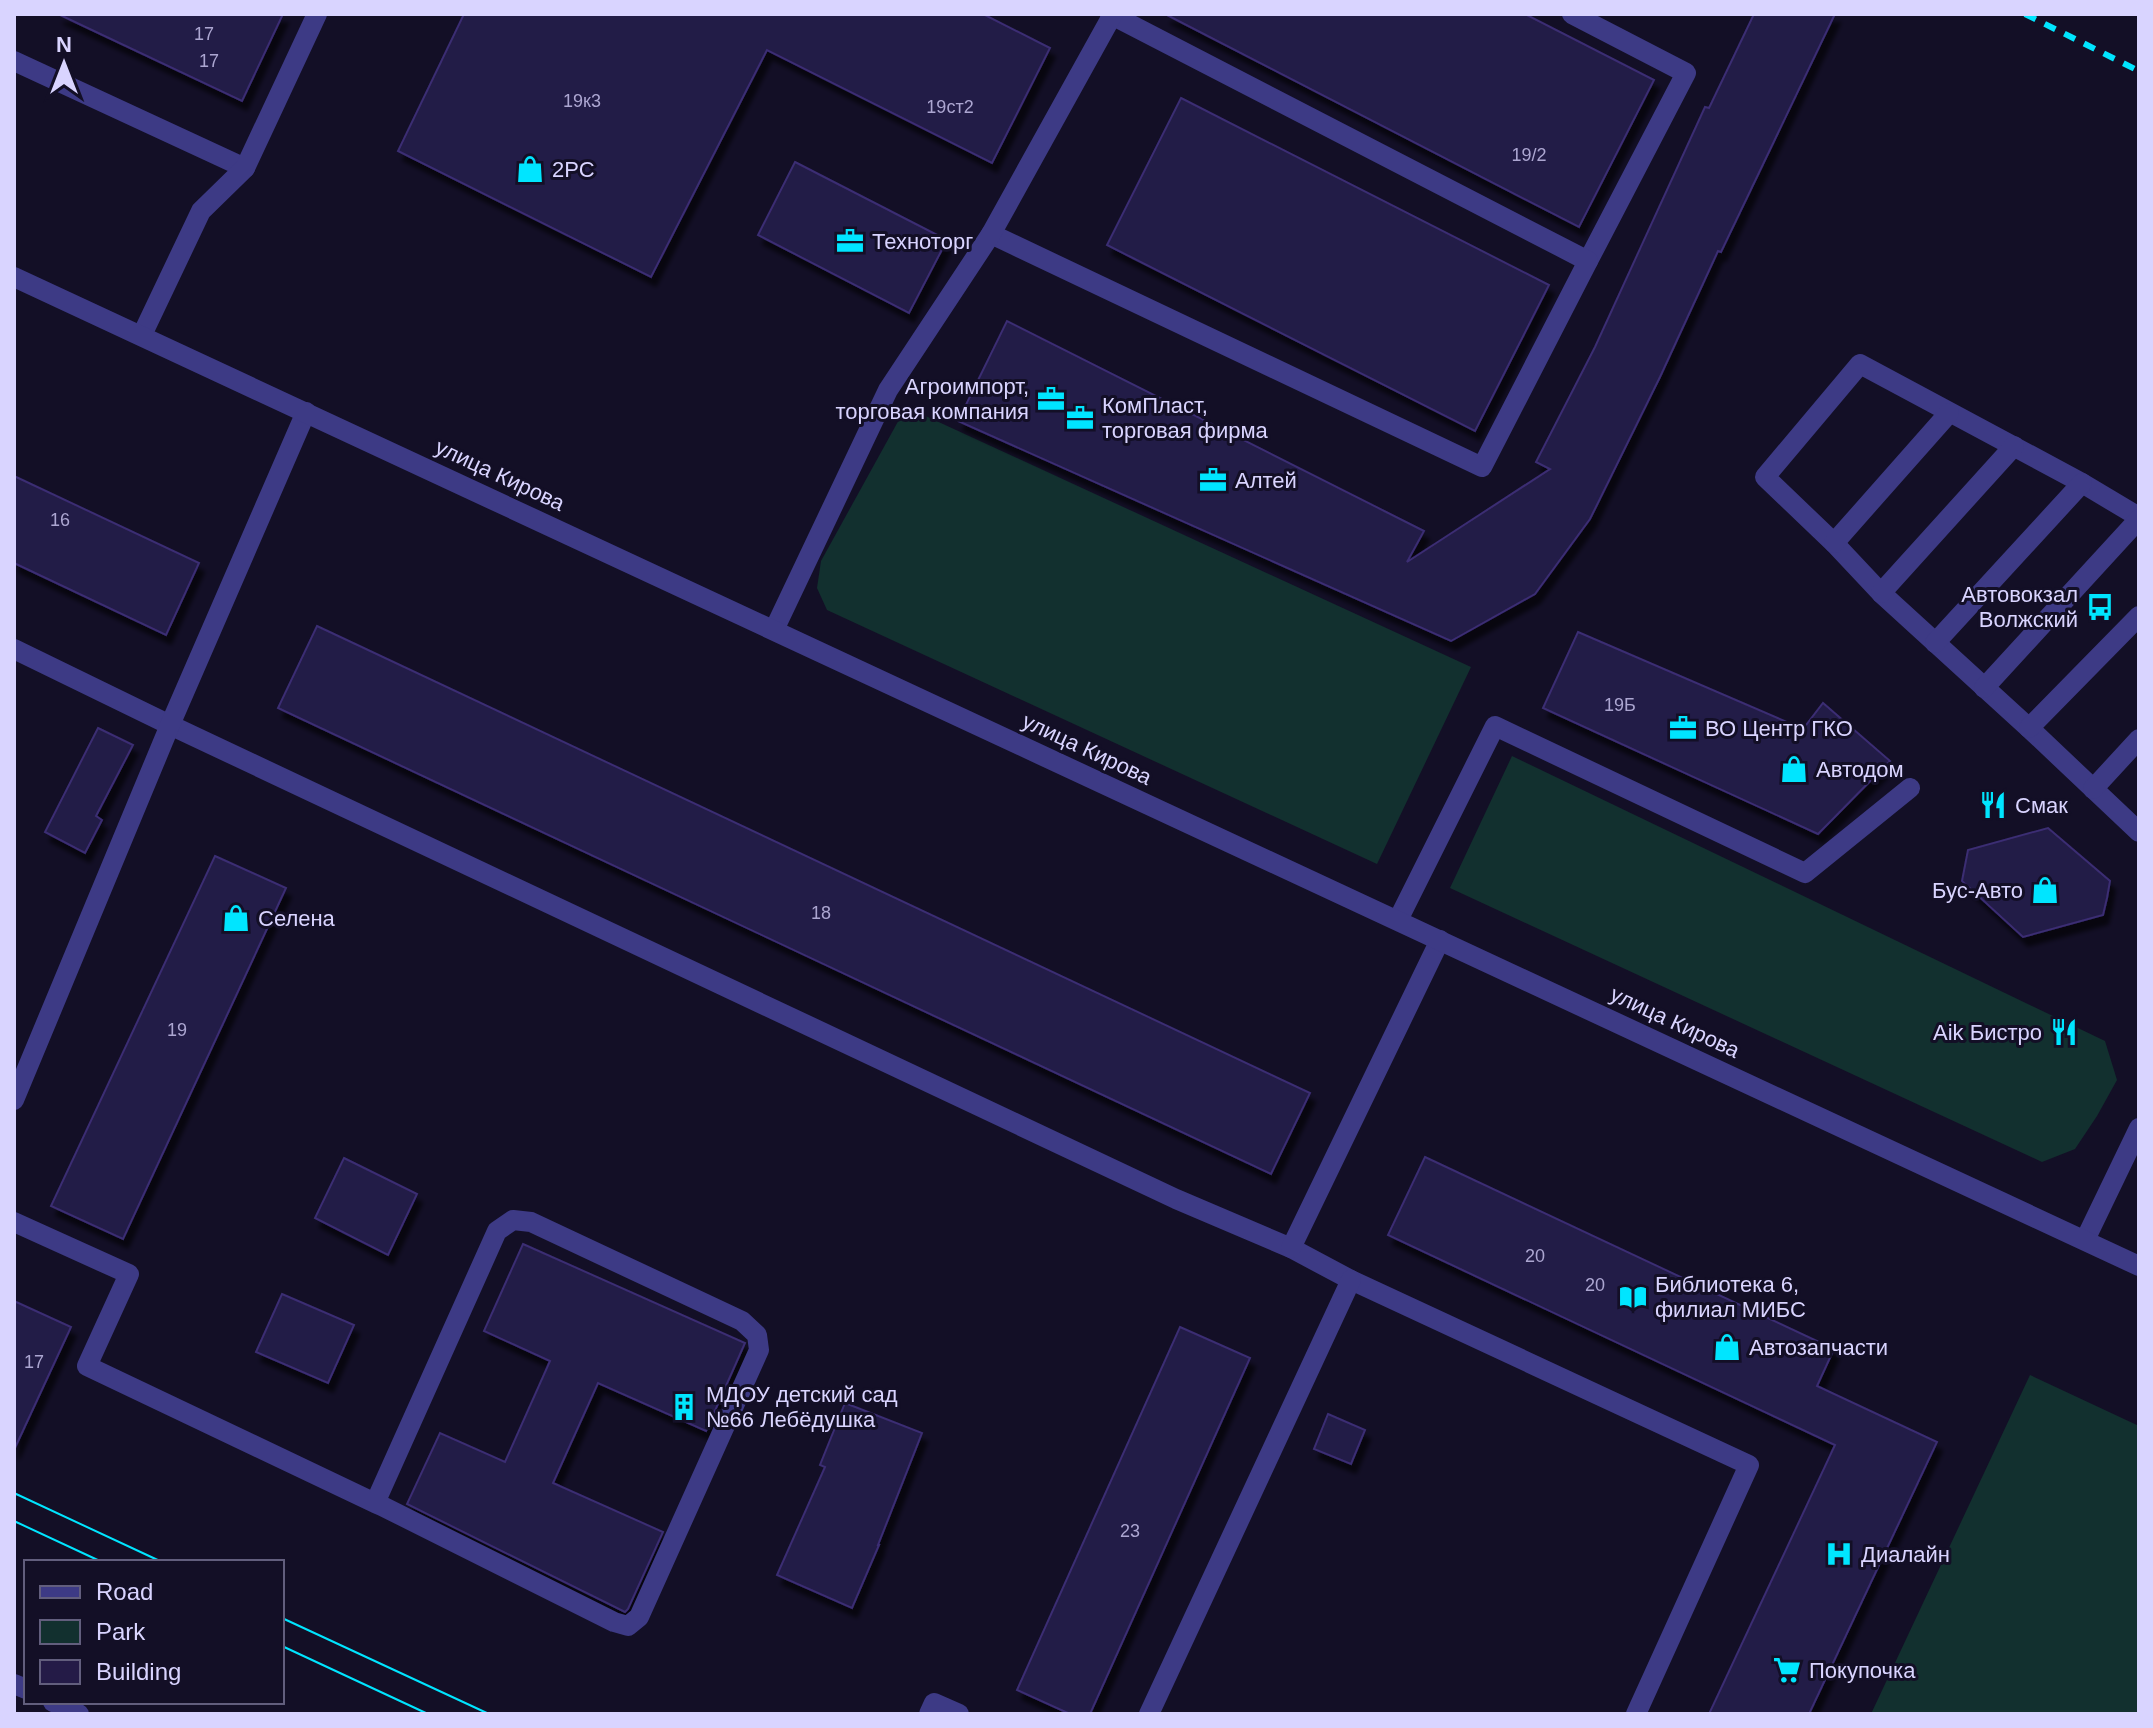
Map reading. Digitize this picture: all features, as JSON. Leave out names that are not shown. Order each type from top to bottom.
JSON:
[{"type":"street","points":[[142,335],[201,211],[245,168],[317,14]]},
{"type":"street","points":[[774,630],[888,390],[991,234],[1112,14],[1588,261]]},
{"type":"street","points":[[991,234],[1482,467],[1686,73],[1572,14]]},
{"type":"street","points":[[14,61],[245,168]]},
{"type":"street","name":"улица Кирова","points":[[14,277],[2139,1266]]},
{"type":"street","points":[[1984,688],[2139,518],[2082,483],[1860,364],[1765,477],[1881,593],[2139,832]]},
{"type":"street","points":[[14,1100],[170,725],[306,412]]},
{"type":"street","points":[[1834,543],[1949,413]]},
{"type":"street","points":[[1881,593],[2014,446]]},
{"type":"street","points":[[1935,643],[2082,483]]},
{"type":"street","points":[[2029,728],[2139,616]]},
{"type":"street","points":[[14,649],[1176,1199],[1291,1248],[1351,1280],[1749,1465],[1636,1714]]},
{"type":"street","points":[[1398,920],[1495,726],[1805,873],[1910,788]]},
{"type":"street","points":[[2093,789],[2139,739]]},
{"type":"street","points":[[1291,1248],[1440,940]]},
{"type":"street","points":[[2085,1240],[2139,1128]]},
{"type":"street","points":[[14,1222],[129,1274],[87,1366],[375,1503],[614,1622],[628,1626],[639,1617],[753,1364],[759,1350],[757,1335],[742,1321],[531,1222],[513,1220],[497,1231],[375,1503]]},
{"type":"street","points":[[1149,1714],[1351,1280]]},
{"type":"street","points":[[929,1714],[934,1703],[959,1714]]},
{"type":"street","points":[[57,1704],[79,1714]]},
{"type":"green space","points":[[906,407],[1471,667],[1377,864],[827,610],[817,588],[821,561]]},
{"type":"green space","points":[[1512,756],[2105,1041],[2117,1080],[2097,1116],[2075,1149],[2042,1162],[1450,888]]},
{"type":"green space","points":[[2030,1375],[2139,1426],[2139,1714],[1871,1714]]},
{"type":"building","points":[[58,14],[283,14],[242,101]]},
{"type":"building","points":[[464,14],[983,14],[1050,48],[992,163],[767,50],[651,277],[398,151]]},
{"type":"building","points":[[1165,14],[1525,14],[1654,80],[1579,227]]},
{"type":"building","points":[[1754,14],[1835,14],[1590,519],[1535,594],[1451,641],[958,421],[1007,321],[1424,531],[1407,562],[1550,469],[1536,462],[1595,347],[1705,107],[1709,108]]},
{"type":"building","points":[[1181,98],[1549,285],[1475,431],[1107,245]]},
{"type":"building","points":[[795,162],[947,240],[909,313],[758,235]]},
{"type":"building","points":[[14,476],[199,563],[166,635],[14,563]]},
{"type":"building","points":[[317,626],[1310,1093],[1271,1174],[278,708]]},
{"type":"building","points":[[1578,632],[1803,729],[1823,703],[1890,761],[1818,834],[1543,708]]},
{"type":"building","points":[[98,728],[133,745],[96,816],[102,820],[85,853],[45,832]]},
{"type":"building","points":[[2048,828],[2110,881],[2107,898],[2103,915],[2023,937],[1962,881],[1968,850]]},
{"type":"building","points":[[215,856],[286,888],[123,1239],[51,1206]]},
{"type":"building","points":[[1425,1157],[1834,1349],[1817,1386],[1937,1442],[1809,1714],[1709,1714],[1835,1445],[1388,1235]]},
{"type":"building","points":[[344,1158],[417,1194],[388,1255],[315,1218]]},
{"type":"building","name":"МДОУ детский сад №66 Лебёдушка","points":[[523,1244],[745,1343],[706,1431],[598,1383],[553,1483],[663,1532],[625,1612],[407,1504],[440,1433],[505,1462],[550,1361],[484,1331]]},
{"type":"building","points":[[282,1294],[354,1325],[328,1383],[256,1352]]},
{"type":"building","points":[[14,1301],[71,1327],[14,1450]]},
{"type":"building","points":[[1180,1327],[1250,1358],[1090,1714],[1070,1714],[1017,1690]]},
{"type":"building","points":[[845,1403],[922,1433],[852,1608],[777,1575],[825,1467],[820,1465]]},
{"type":"building","points":[[1328,1414],[1365,1430],[1351,1464],[1314,1449]]},
{"type":"tram line","points":[[14,1493],[158,1560]]},
{"type":"tram line","points":[[14,1521],[98,1560]]},
{"type":"tram line","points":[[284,1619],[489,1714]]},
{"type":"tram line","points":[[284,1647],[428,1714]]},
{"type":"railway","points":[[2025,14],[2139,71]]},
{"type":"place","name":"2РС","points":[[530,169]]},
{"type":"place","name":"Техноторг","points":[[850,241]]},
{"type":"place","name":"Агроимпорт, торговая компания","points":[[1051,399]]},
{"type":"place","name":"КомПласт, торговая фирма","points":[[1080,418]]},
{"type":"place","name":"Алтей","points":[[1213,480]]},
{"type":"place","name":"Автовокзал Волжский","points":[[2100,607]]},
{"type":"place","name":"ВО Центр ГКО","points":[[1683,728]]},
{"type":"place","name":"Автодом","points":[[1794,769]]},
{"type":"place","name":"Смак","points":[[1993,805]]},
{"type":"place","name":"Бус-Авто","points":[[2045,890]]},
{"type":"place","name":"Селена","points":[[236,918]]},
{"type":"place","name":"Aik Бистро","points":[[2064,1032]]},
{"type":"place","name":"Библиотека 6, филиал МИБС","points":[[1633,1297]]},
{"type":"place","name":"Автозапчасти","points":[[1727,1347]]},
{"type":"place","name":"МДОУ детский сад №66 Лебёдушка","points":[[684,1407]]},
{"type":"place","name":"Диалайн","points":[[1839,1554]]},
{"type":"place","name":"Покупочка","points":[[1787,1670]]}]
